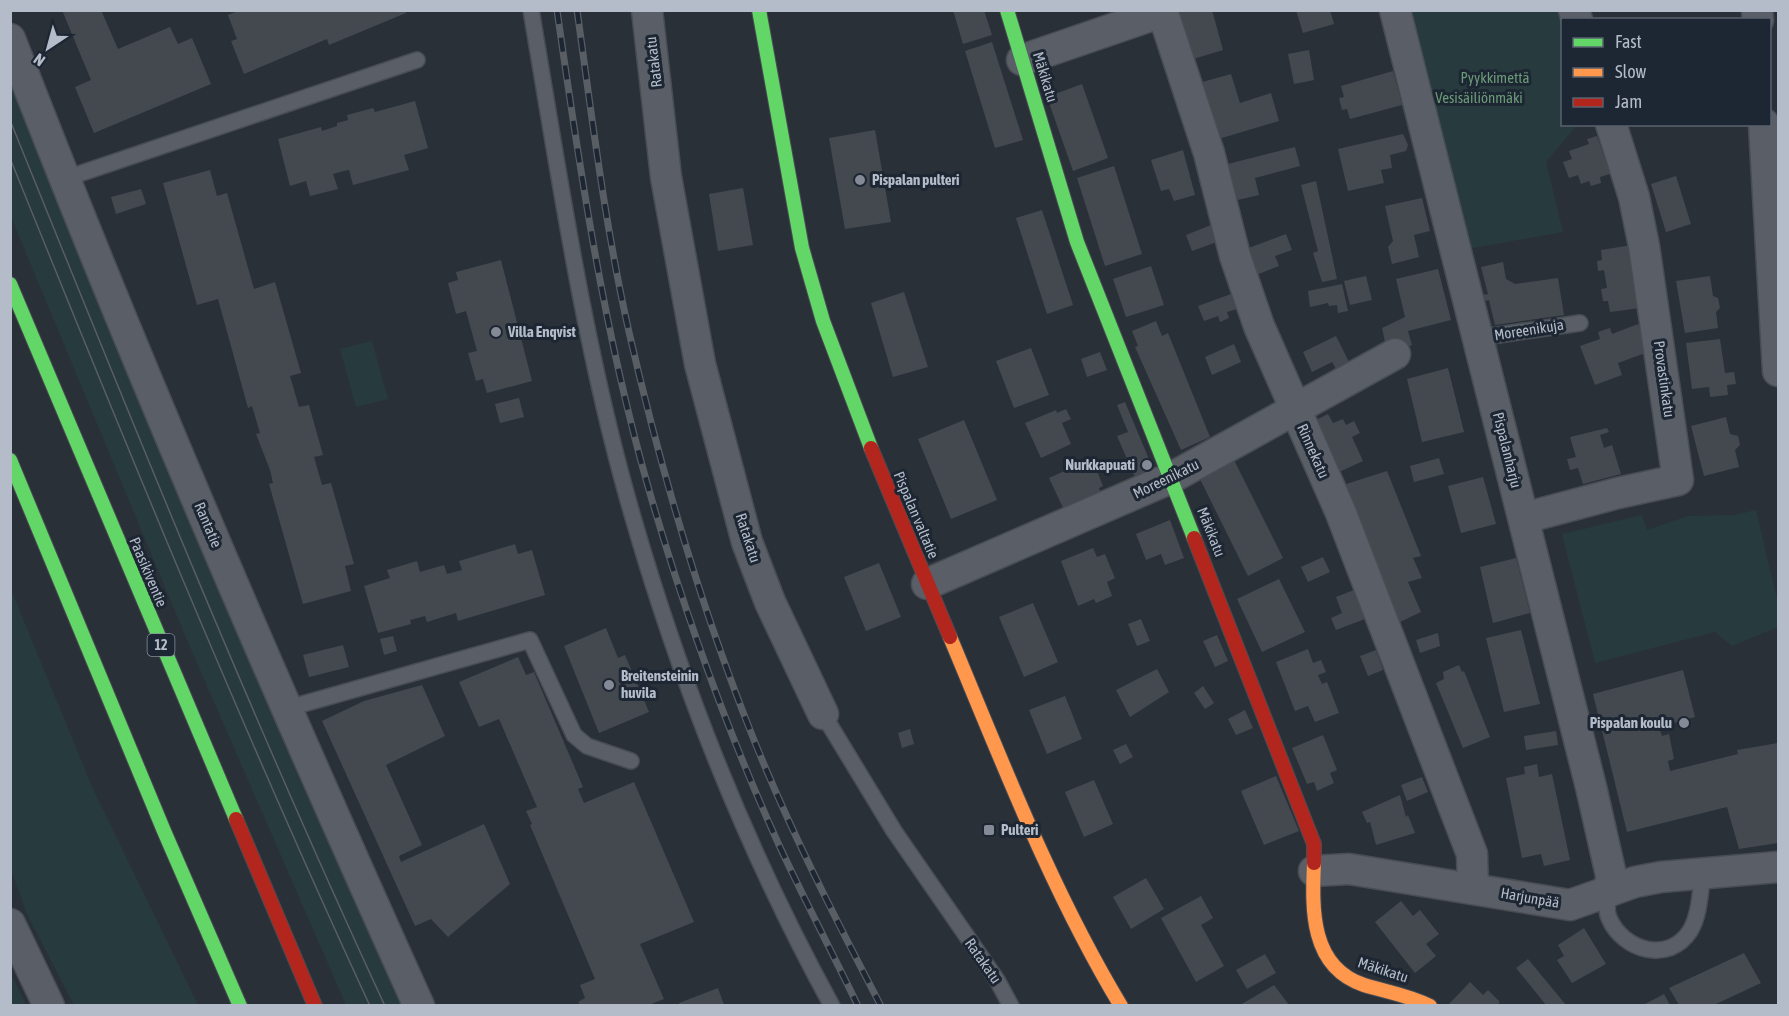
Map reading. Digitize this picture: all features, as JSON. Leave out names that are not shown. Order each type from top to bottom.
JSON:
[{"type":"main road","name":"Pispalan valtatie","points":[[759,10],[802,248],[823,321],[857,416],[1024,814],[1098,968],[1121,1005]]},
{"type":"main road","name":"Mäkikatu","points":[[1007,10],[1077,242],[1314,844],[1311,898],[1320,946],[1334,966],[1351,979],[1413,1002]]},
{"type":"main road","name":"Paasikiventie","points":[[10,284],[315,1005]]},
{"type":"main road","points":[[10,460],[240,1005]]},
{"type":"street","name":"Ratakatu","points":[[647,10],[666,177],[700,364],[747,542],[770,602],[823,714]]},
{"type":"street","name":"Pispalanharju","points":[[1395,10],[1603,835],[1611,875],[1610,891]]},
{"type":"street","points":[[1022,60],[1162,11]]},
{"type":"street","name":"Rinnekatu","points":[[1162,11],[1209,153],[1235,256],[1259,326],[1341,513],[1439,766],[1472,854],[1473,888]]},
{"type":"street","name":"Rantatie","points":[[10,39],[64,179],[285,709],[419,1005]]},
{"type":"street","name":"Provastinkatu","points":[[1524,518],[1677,480],[1644,246],[1634,197],[1612,126]]},
{"type":"street","points":[[1764,126],[1779,370]]},
{"type":"street","name":"Moreenikatu","points":[[927,584],[1171,478],[1395,354]]},
{"type":"street","name":"Harjunpää","points":[[1314,871],[1349,869],[1570,905],[1661,877],[1779,867]]},
{"type":"street","points":[[10,924],[49,1005]]},
{"type":"lane","points":[[531,10],[592,343],[628,499],[671,636],[746,829],[832,1005]]},
{"type":"lane","points":[[64,179],[417,60]]},
{"type":"lane","name":"Moreenikuja","points":[[1478,338],[1580,323]]},
{"type":"lane","points":[[285,709],[530,640],[548,674],[574,735],[586,746],[631,761]]},
{"type":"lane","name":"Ratakatu","points":[[823,714],[894,831],[997,980],[1011,1005]]},
{"type":"lane","points":[[1610,891],[1608,917],[1616,930],[1627,940],[1643,949],[1656,952],[1668,950],[1690,931],[1696,916],[1702,873]]},
{"type":"green space","name":"Pyykkimettä","points":[[1407,11],[1563,11],[1563,18],[1561,18],[1561,126],[1576,126],[1546,162],[1563,232],[1468,249]]},
{"type":"green space","points":[[10,75],[303,787],[404,1005],[346,1005],[187,640],[11,217]]},
{"type":"green space","points":[[372,341],[388,399],[356,407],[340,349]]},
{"type":"green space","points":[[1756,510],[1778,603],[1778,627],[1732,646],[1715,632],[1595,663],[1562,534],[1642,515],[1647,530],[1688,516],[1734,515]]},
{"type":"green space","points":[[10,587],[93,789],[198,1005],[74,1005],[28,916],[11,870]]},
{"type":"green space","points":[[11,973],[26,1005],[11,1005]]},
{"type":"building","points":[[62,10],[101,10],[118,49],[170,27],[178,44],[192,38],[211,84],[94,133],[75,87],[91,80]]},
{"type":"building","points":[[240,10],[405,10],[406,13],[329,45],[327,39],[244,74],[231,41],[237,39],[228,15]]},
{"type":"building","points":[[953,10],[984,10],[992,35],[963,44]]},
{"type":"building","points":[[1172,10],[1212,10],[1223,50],[1187,61]]},
{"type":"building","points":[[1296,10],[1330,10],[1334,24],[1303,33]]},
{"type":"building","points":[[992,42],[1023,140],[995,148],[965,51]]},
{"type":"building","points":[[1309,50],[1314,80],[1294,84],[1288,54]]},
{"type":"building","points":[[1393,71],[1402,105],[1350,119],[1347,109],[1342,110],[1339,98],[1344,97],[1341,86]]},
{"type":"building","points":[[1231,74],[1240,103],[1271,93],[1279,121],[1212,141],[1195,84]]},
{"type":"building","points":[[1082,84],[1108,158],[1073,171],[1047,97]]},
{"type":"building","points":[[415,101],[428,148],[404,155],[409,170],[353,185],[349,170],[344,171],[333,174],[338,189],[310,196],[306,181],[290,186],[278,139],[321,127],[322,131],[337,126],[337,123],[348,120],[347,115],[373,108],[375,112]]},
{"type":"building","name":"Pispalan pulteri","points":[[875,130],[891,222],[845,229],[829,138]]},
{"type":"building","points":[[1403,134],[1408,145],[1406,151],[1390,155],[1392,168],[1381,170],[1384,183],[1348,191],[1338,149]]},
{"type":"building","points":[[1597,136],[1610,174],[1600,177],[1601,183],[1591,186],[1589,181],[1581,184],[1578,175],[1569,178],[1563,162],[1572,159],[1569,151],[1589,144],[1587,139]]},
{"type":"building","points":[[1295,147],[1300,166],[1255,178],[1259,195],[1229,202],[1220,166]]},
{"type":"building","points":[[1183,150],[1195,195],[1174,201],[1169,189],[1161,191],[1151,160]]},
{"type":"building","points":[[1114,166],[1142,254],[1105,266],[1077,178]]},
{"type":"building","points":[[210,170],[217,196],[227,193],[254,289],[275,282],[301,373],[290,376],[299,407],[309,405],[323,455],[314,457],[322,485],[331,483],[354,564],[345,566],[351,591],[303,604],[269,484],[273,483],[270,470],[256,434],[260,433],[252,406],[248,408],[218,299],[197,305],[163,183]]},
{"type":"building","points":[[1676,176],[1691,224],[1666,232],[1651,184]]},
{"type":"building","points":[[1316,181],[1337,279],[1322,282],[1313,253],[1318,251],[1301,185]]},
{"type":"building","points":[[743,188],[753,245],[718,251],[709,194]]},
{"type":"building","points":[[141,189],[146,204],[116,214],[111,197]]},
{"type":"building","points":[[1422,198],[1430,231],[1414,235],[1419,257],[1392,264],[1388,247],[1393,241],[1385,206]]},
{"type":"building","points":[[1042,210],[1073,305],[1047,314],[1016,218]]},
{"type":"building","points":[[1211,225],[1217,242],[1192,251],[1186,235]]},
{"type":"building","points":[[1286,234],[1292,250],[1275,256],[1279,266],[1256,275],[1246,249]]},
{"type":"building","points":[[1638,244],[1648,307],[1610,312],[1608,301],[1603,301],[1601,289],[1607,288],[1604,270],[1598,271],[1597,261],[1602,260],[1601,250]]},
{"type":"building","name":"Villa Enqvist","points":[[501,260],[532,381],[487,393],[483,379],[476,381],[468,353],[477,351],[466,311],[456,314],[448,283],[458,280],[456,272]]},
{"type":"building","points":[[1503,262],[1506,279],[1515,284],[1558,278],[1564,315],[1495,325],[1489,300],[1485,301],[1483,295],[1488,294],[1481,267]]},
{"type":"building","points":[[1151,266],[1164,305],[1126,317],[1113,279]]},
{"type":"building","points":[[1438,269],[1451,320],[1408,331],[1412,345],[1388,356],[1382,328],[1405,317],[1396,279]]},
{"type":"building","points":[[1366,276],[1372,300],[1350,305],[1344,281]]},
{"type":"building","points":[[1710,276],[1713,296],[1718,298],[1720,308],[1716,312],[1718,328],[1685,333],[1676,281]]},
{"type":"building","points":[[1342,284],[1348,311],[1338,313],[1337,305],[1329,306],[1328,303],[1310,307],[1308,291]]},
{"type":"building","points":[[904,292],[928,367],[893,377],[871,303]]},
{"type":"building","points":[[1231,294],[1237,309],[1227,312],[1229,318],[1220,322],[1218,316],[1204,321],[1198,306]]},
{"type":"building","points":[[1156,321],[1162,336],[1168,333],[1210,437],[1181,450],[1135,347],[1138,346],[1132,331]]},
{"type":"building","points":[[1638,324],[1648,352],[1618,363],[1622,375],[1595,385],[1580,346],[1600,339],[1598,332],[1610,328],[1612,334]]},
{"type":"building","points":[[1336,336],[1349,362],[1336,369],[1332,362],[1312,372],[1303,352]]},
{"type":"building","points":[[1720,339],[1725,373],[1734,372],[1736,384],[1727,385],[1728,395],[1710,397],[1709,387],[1692,389],[1686,343]]},
{"type":"building","points":[[1234,344],[1241,362],[1212,375],[1205,357]]},
{"type":"building","points":[[1031,348],[1049,395],[1014,408],[996,361]]},
{"type":"building","points":[[1100,352],[1107,370],[1087,377],[1081,359]]},
{"type":"building","points":[[1448,368],[1464,432],[1422,442],[1407,379]]},
{"type":"building","points":[[519,398],[524,417],[500,423],[495,404]]},
{"type":"building","points":[[1125,402],[1151,464],[1148,471],[1135,477],[1117,436],[1128,432],[1117,405]]},
{"type":"building","points":[[1066,409],[1071,419],[1062,423],[1071,444],[1041,458],[1025,423],[1056,410],[1057,413]]},
{"type":"building","points":[[1328,414],[1333,423],[1343,419],[1346,425],[1354,421],[1360,433],[1352,437],[1363,461],[1337,473],[1312,422]]},
{"type":"building","points":[[1726,417],[1730,434],[1738,436],[1740,445],[1735,450],[1739,467],[1704,476],[1691,426]]},
{"type":"building","points":[[964,420],[997,500],[951,519],[918,439]]},
{"type":"building","points":[[1607,428],[1609,432],[1600,435],[1604,448],[1612,445],[1621,474],[1583,484],[1578,468],[1570,470],[1567,459],[1576,457],[1570,437]]},
{"type":"building","points":[[1233,458],[1283,558],[1248,576],[1198,475]]},
{"type":"building","points":[[1439,458],[1444,474],[1414,482],[1410,466]]},
{"type":"building","points":[[1080,464],[1083,471],[1095,466],[1103,486],[1099,488],[1102,496],[1065,512],[1049,478]]},
{"type":"building","points":[[1387,471],[1421,556],[1413,558],[1422,578],[1408,582],[1421,612],[1400,622],[1346,484]]},
{"type":"building","points":[[1483,477],[1496,524],[1461,533],[1448,486]]},
{"type":"building","points":[[1170,520],[1184,558],[1165,565],[1161,554],[1146,560],[1136,534]]},
{"type":"building","points":[[515,544],[518,554],[532,550],[545,595],[458,621],[456,613],[427,622],[425,616],[410,620],[411,624],[378,633],[364,586],[390,578],[387,570],[417,561],[420,572],[444,565],[447,574],[462,570],[459,561]]},
{"type":"building","points":[[1093,548],[1097,557],[1105,554],[1115,578],[1107,582],[1112,596],[1096,603],[1094,599],[1078,606],[1061,561]]},
{"type":"building","points":[[1323,557],[1330,572],[1308,582],[1301,567]]},
{"type":"building","points":[[1516,558],[1530,613],[1493,623],[1480,567]]},
{"type":"building","points":[[879,563],[901,617],[866,631],[844,577]]},
{"type":"building","points":[[1279,579],[1305,632],[1262,652],[1237,599]]},
{"type":"building","points":[[1354,590],[1365,619],[1336,630],[1331,618],[1342,613],[1336,597]]},
{"type":"building","points":[[1033,603],[1058,662],[1024,677],[999,617]]},
{"type":"building","points":[[1141,619],[1150,641],[1137,646],[1128,624]]},
{"type":"building","name":"Breitensteinin huvila","points":[[606,628],[618,658],[625,655],[649,712],[599,733],[564,646]]},
{"type":"building","points":[[1521,630],[1540,704],[1504,712],[1486,638]]},
{"type":"building","points":[[1438,633],[1440,646],[1420,653],[1416,640]]},
{"type":"building","points":[[1217,635],[1228,661],[1215,667],[1203,641]]},
{"type":"building","points":[[393,636],[397,651],[384,655],[380,639]]},
{"type":"building","points":[[343,645],[349,667],[309,677],[303,655]]},
{"type":"building","points":[[1308,649],[1313,663],[1321,660],[1326,672],[1318,675],[1322,684],[1327,682],[1339,713],[1315,722],[1308,706],[1295,711],[1276,662]]},
{"type":"building","points":[[1376,650],[1383,670],[1368,676],[1360,656]]},
{"type":"building","points":[[518,657],[526,675],[534,672],[583,787],[578,789],[584,803],[634,782],[694,922],[640,944],[664,999],[649,1005],[580,1005],[578,1002],[585,998],[580,985],[595,979],[530,825],[532,824],[526,811],[537,807],[499,719],[479,727],[459,682]]},
{"type":"building","points":[[1459,665],[1462,672],[1464,671],[1490,737],[1463,748],[1436,683],[1444,679],[1443,672]]},
{"type":"building","points":[[1157,669],[1169,692],[1130,717],[1116,690]]},
{"type":"building","points":[[1683,670],[1695,717],[1659,727],[1662,736],[1669,734],[1674,759],[1668,761],[1670,771],[1738,754],[1737,750],[1778,743],[1778,843],[1739,849],[1727,807],[1627,832],[1593,694]]},
{"type":"building","points":[[422,685],[445,736],[386,765],[422,845],[399,856],[401,862],[484,824],[510,884],[448,937],[431,919],[415,926],[322,721],[364,701]]},
{"type":"building","points":[[1203,686],[1214,703],[1205,709],[1194,693]]},
{"type":"building","points":[[1065,696],[1082,739],[1047,754],[1029,710]]},
{"type":"building","points":[[1245,710],[1253,728],[1236,735],[1228,719]]},
{"type":"building","points":[[910,729],[914,744],[902,748],[898,733]]},
{"type":"building","points":[[1556,731],[1558,745],[1526,750],[1524,736]]},
{"type":"building","points":[[1323,735],[1337,770],[1330,773],[1334,783],[1317,791],[1314,782],[1307,784],[1292,748]]},
{"type":"building","points":[[1126,744],[1133,757],[1120,764],[1113,750]]},
{"type":"building","points":[[1537,764],[1539,777],[1552,774],[1570,860],[1544,866],[1541,854],[1522,858],[1506,778],[1525,774],[1524,767]]},
{"type":"building","points":[[1276,776],[1299,831],[1264,845],[1241,791]]},
{"type":"building","points":[[1422,777],[1428,792],[1407,801],[1401,785]]},
{"type":"building","points":[[1094,780],[1113,824],[1084,837],[1065,792]]},
{"type":"building","points":[[1400,795],[1406,817],[1408,815],[1415,833],[1376,845],[1370,822],[1367,823],[1362,812]]},
{"type":"building","points":[[1146,878],[1164,909],[1131,929],[1113,897]]},
{"type":"building","points":[[1201,896],[1213,918],[1201,925],[1224,966],[1196,982],[1161,918]]},
{"type":"building","points":[[1401,901],[1413,916],[1420,910],[1439,934],[1426,944],[1436,956],[1415,973],[1375,922]]},
{"type":"building","points":[[1584,928],[1606,964],[1572,983],[1557,960],[1564,956],[1558,945]]},
{"type":"building","points":[[1744,953],[1761,983],[1714,1005],[1679,1005],[1669,988]]},
{"type":"building","points":[[1265,954],[1276,973],[1247,989],[1236,970]]},
{"type":"building","points":[[1528,959],[1566,1005],[1546,1005],[1516,968]]},
{"type":"building","points":[[1470,982],[1483,995],[1488,990],[1500,1002],[1497,1005],[1449,1004]]},
{"type":"building","points":[[1274,985],[1289,1005],[1240,1005]]},
{"type":"building","points":[[718,988],[724,1005],[680,1005],[679,1003]]},
{"type":"building","points":[[1664,994],[1670,1005],[1643,1005]]},
{"type":"tram line","points":[[10,120],[239,676],[286,787],[385,1006]]},
{"type":"tram line","points":[[10,158],[140,478],[276,796],[370,1006]]},
{"type":"railway","points":[[557,10],[584,192],[606,312],[649,490],[692,625],[742,758],[779,845],[858,1006]]},
{"type":"railway","points":[[577,10],[620,292],[667,483],[697,583],[731,681],[779,800],[881,1006]]},
{"type":"traffic: fast","points":[[759,10],[802,248],[823,321],[871,448]]},
{"type":"traffic: fast","points":[[1007,10],[1077,242],[1194,538]]},
{"type":"traffic: fast","points":[[10,284],[236,819]]},
{"type":"traffic: fast","points":[[10,460],[164,831],[240,1006]]},
{"type":"traffic: slow","points":[[950,637],[1008,778],[1050,871],[1072,917],[1121,1006]]},
{"type":"traffic: slow","points":[[1314,863],[1313,899],[1318,935],[1333,965],[1346,976],[1364,985],[1406,996],[1430,1006]]},
{"type":"traffic: jam","points":[[871,448],[950,637]]},
{"type":"traffic: jam","points":[[1194,538],[1314,844],[1314,863]]},
{"type":"traffic: jam","points":[[236,819],[315,1006]]},
{"type":"place","name":"Pispalan pulteri","points":[[860,180]]},
{"type":"place","name":"Villa Enqvist","points":[[496,332]]},
{"type":"place","name":"Nurkkapuati","points":[[1147,465]]},
{"type":"place","name":"Breitensteinin huvila","points":[[609,685]]},
{"type":"place","name":"Pispalan koulu","points":[[1684,723]]},
{"type":"place","name":"Pulteri","points":[[989,830]]},
{"type":"park label","name":"Vesisäiliönmäki","points":[[1479,98]]}]
